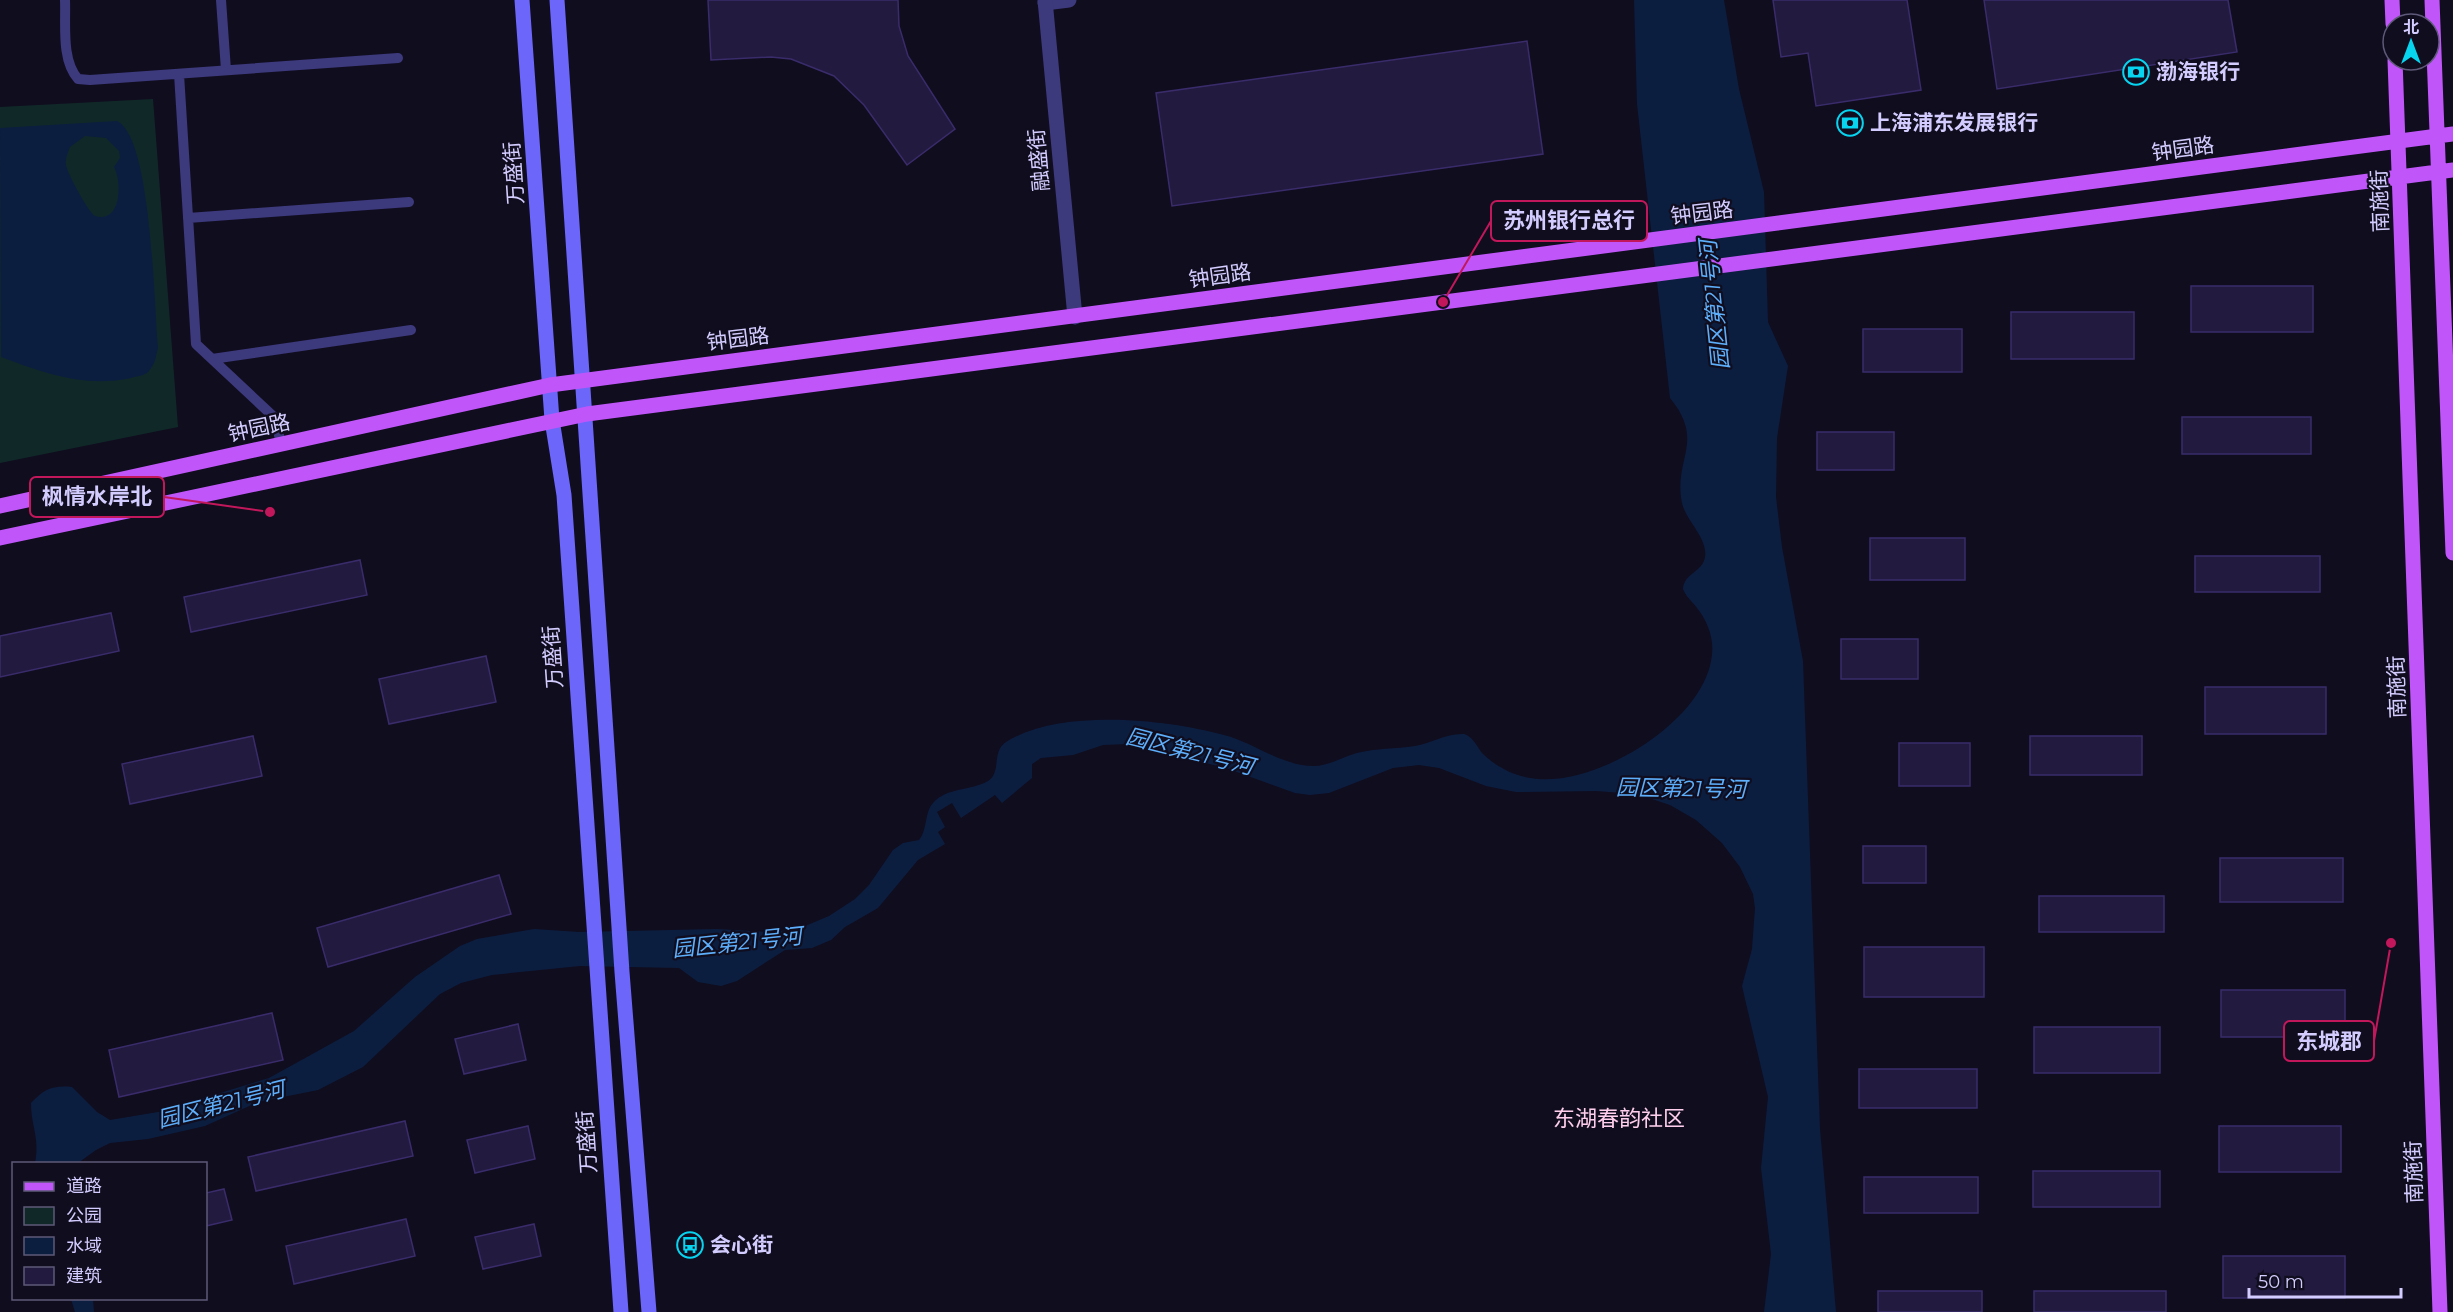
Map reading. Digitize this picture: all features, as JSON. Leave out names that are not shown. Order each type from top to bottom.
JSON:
[{"type":"main road","name":"万盛街","points":[[522,0],[552,420],[564,495],[592,926],[621,1312]]},
{"type":"main road","points":[[557,0],[587,414],[622,972],[649,1312]]},
{"type":"main road","points":[[2432,0],[2453,553]]},
{"type":"main road","name":"南施街","points":[[2395,72],[2440,1312]]},
{"type":"main road","name":"钟园路","points":[[0,506],[550,385],[2453,134]]},
{"type":"main road","points":[[0,538],[587,414],[2453,170]]},
{"type":"street","points":[[1045,1],[1069,0]]},
{"type":"street","name":"融盛街","points":[[1045,1],[1075,317]]},
{"type":"lane","points":[[65,0],[68,58],[70,70],[78,79],[398,58]]},
{"type":"lane","points":[[221,0],[226,70]]},
{"type":"lane","points":[[179,74],[196,344],[274,417],[281,444]]},
{"type":"lane","points":[[188,218],[409,202]]},
{"type":"lane","points":[[212,359],[411,330]]},
{"type":"green space","points":[[153,99],[178,427],[0,463],[0,107]]},
{"type":"water","name":"园区第21号河","points":[[1634,0],[1724,0],[1739,89],[1764,192],[1768,322],[1788,366],[1777,438],[1776,497],[1782,547],[1803,661],[1820,1129],[1836,1312],[1764,1312],[1771,1254],[1761,1168],[1768,1097],[1742,986],[1752,949],[1755,908],[1753,894],[1740,867],[1722,843],[1696,820],[1670,805],[1637,794],[1596,791],[1516,792],[1486,786],[1439,768],[1419,765],[1393,768],[1329,793],[1310,795],[1295,793],[1226,768],[1128,744],[1103,745],[1073,755],[1041,758],[1032,764],[1032,778],[1002,803],[995,795],[961,818],[952,803],[937,812],[945,827],[938,832],[945,844],[918,860],[878,908],[845,927],[831,940],[812,948],[785,950],[737,981],[721,986],[698,982],[679,968],[580,966],[492,975],[461,983],[440,994],[363,1067],[318,1090],[258,1102],[205,1126],[148,1139],[110,1143],[79,1162],[35,1162],[36,1139],[31,1103],[45,1091],[54,1087],[72,1087],[97,1112],[110,1120],[158,1112],[269,1078],[354,1031],[415,977],[460,946],[477,939],[534,929],[579,932],[717,929],[769,932],[798,929],[829,916],[855,899],[869,885],[893,850],[903,843],[919,840],[933,803],[945,794],[988,781],[995,773],[999,751],[1006,742],[1028,731],[1055,724],[1083,721],[1143,721],[1200,729],[1235,739],[1290,762],[1314,766],[1325,765],[1364,751],[1415,746],[1452,735],[1464,734],[1472,739],[1487,758],[1510,772],[1530,778],[1556,779],[1584,773],[1614,762],[1643,746],[1669,726],[1690,703],[1705,679],[1712,648],[1707,624],[1683,589],[1687,579],[1704,562],[1705,550],[1682,503],[1680,487],[1686,450],[1686,427],[1670,398],[1637,104]]},
{"type":"water","points":[[117,121],[129,134],[138,157],[144,189],[152,262],[158,347],[154,364],[146,373],[114,381],[81,380],[48,373],[1,357],[0,128]],"holes":[[[85,136],[106,138],[119,151],[120,158],[114,167],[117,173],[118,200],[115,208],[104,217],[95,216],[88,208],[70,176],[66,162],[70,147]]]},
{"type":"water","points":[[71,1300],[93,1300],[94,1312],[75,1312]]},
{"type":"building","points":[[708,0],[898,0],[899,26],[908,56],[955,129],[907,165],[864,105],[834,76],[791,59],[771,57],[711,60]]},
{"type":"building","points":[[1773,0],[1907,0],[1921,90],[1816,106],[1808,53],[1781,57]]},
{"type":"building","points":[[1984,0],[2228,0],[2237,52],[1997,89]]},
{"type":"building","points":[[1527,41],[1543,154],[1172,206],[1156,93]]},
{"type":"building","points":[[2191,286],[2313,286],[2313,332],[2191,332]]},
{"type":"building","points":[[2011,312],[2134,312],[2134,359],[2011,359]]},
{"type":"building","points":[[1863,329],[1962,329],[1962,372],[1863,372]]},
{"type":"building","points":[[2182,417],[2311,417],[2311,454],[2182,454]]},
{"type":"building","points":[[1817,432],[1894,432],[1894,470],[1817,470]]},
{"type":"building","points":[[1870,538],[1965,538],[1965,580],[1870,580]]},
{"type":"building","points":[[2195,556],[2320,556],[2320,592],[2195,592]]},
{"type":"building","points":[[360,560],[367,595],[191,632],[184,597]]},
{"type":"building","points":[[111,613],[119,651],[0,677],[0,636]]},
{"type":"building","points":[[1841,639],[1918,639],[1918,679],[1841,679]]},
{"type":"building","points":[[486,656],[496,702],[389,724],[379,679]]},
{"type":"building","points":[[2205,687],[2326,687],[2326,734],[2205,734]]},
{"type":"building","points":[[253,736],[262,776],[130,804],[122,764]]},
{"type":"building","points":[[2030,736],[2142,736],[2142,775],[2030,775]]},
{"type":"building","points":[[1899,743],[1970,743],[1970,786],[1899,786]]},
{"type":"building","points":[[1863,846],[1926,846],[1926,883],[1863,883]]},
{"type":"building","points":[[2220,858],[2343,858],[2343,902],[2220,902]]},
{"type":"building","points":[[499,875],[511,914],[328,967],[317,928]]},
{"type":"building","points":[[2039,896],[2164,896],[2164,932],[2039,932]]},
{"type":"building","points":[[1864,947],[1984,947],[1984,997],[1864,997]]},
{"type":"building","points":[[2221,990],[2345,990],[2345,1037],[2221,1037]]},
{"type":"building","points":[[272,1013],[283,1060],[119,1097],[109,1050]]},
{"type":"building","points":[[518,1024],[526,1060],[464,1074],[455,1039]]},
{"type":"building","points":[[2034,1027],[2160,1027],[2160,1073],[2034,1073]]},
{"type":"building","points":[[1859,1069],[1977,1069],[1977,1108],[1859,1108]]},
{"type":"building","points":[[405,1121],[413,1156],[256,1191],[248,1157]]},
{"type":"building","points":[[528,1126],[535,1159],[475,1173],[467,1140]]},
{"type":"building","points":[[2219,1126],[2341,1126],[2341,1172],[2219,1172]]},
{"type":"building","points":[[2033,1171],[2160,1171],[2160,1207],[2033,1207]]},
{"type":"building","points":[[1864,1177],[1978,1177],[1978,1213],[1864,1213]]},
{"type":"building","points":[[224,1189],[232,1220],[207,1226],[207,1193]]},
{"type":"building","points":[[406,1219],[415,1256],[294,1284],[286,1246]]},
{"type":"building","points":[[534,1224],[541,1256],[483,1269],[475,1237]]},
{"type":"building","points":[[2223,1256],[2345,1256],[2345,1298],[2223,1298]]},
{"type":"building","points":[[1878,1291],[1982,1291],[1982,1312],[1878,1312]]},
{"type":"building","points":[[2034,1291],[2166,1291],[2166,1312],[2034,1312]]},
{"type":"place","name":"渤海银行","points":[[2136,72]]},
{"type":"place","name":"上海浦东发展银行","points":[[1850,123]]},
{"type":"place","name":"苏州银行总行","points":[[1443,302]]},
{"type":"place","name":"枫情水岸北","points":[[270,512]]},
{"type":"place","name":"东城郡","points":[[2391,943]]},
{"type":"place","name":"会心街","points":[[690,1245]]},
{"type":"district","name":"东湖春韵社区","points":[[1619,1118]]}]
